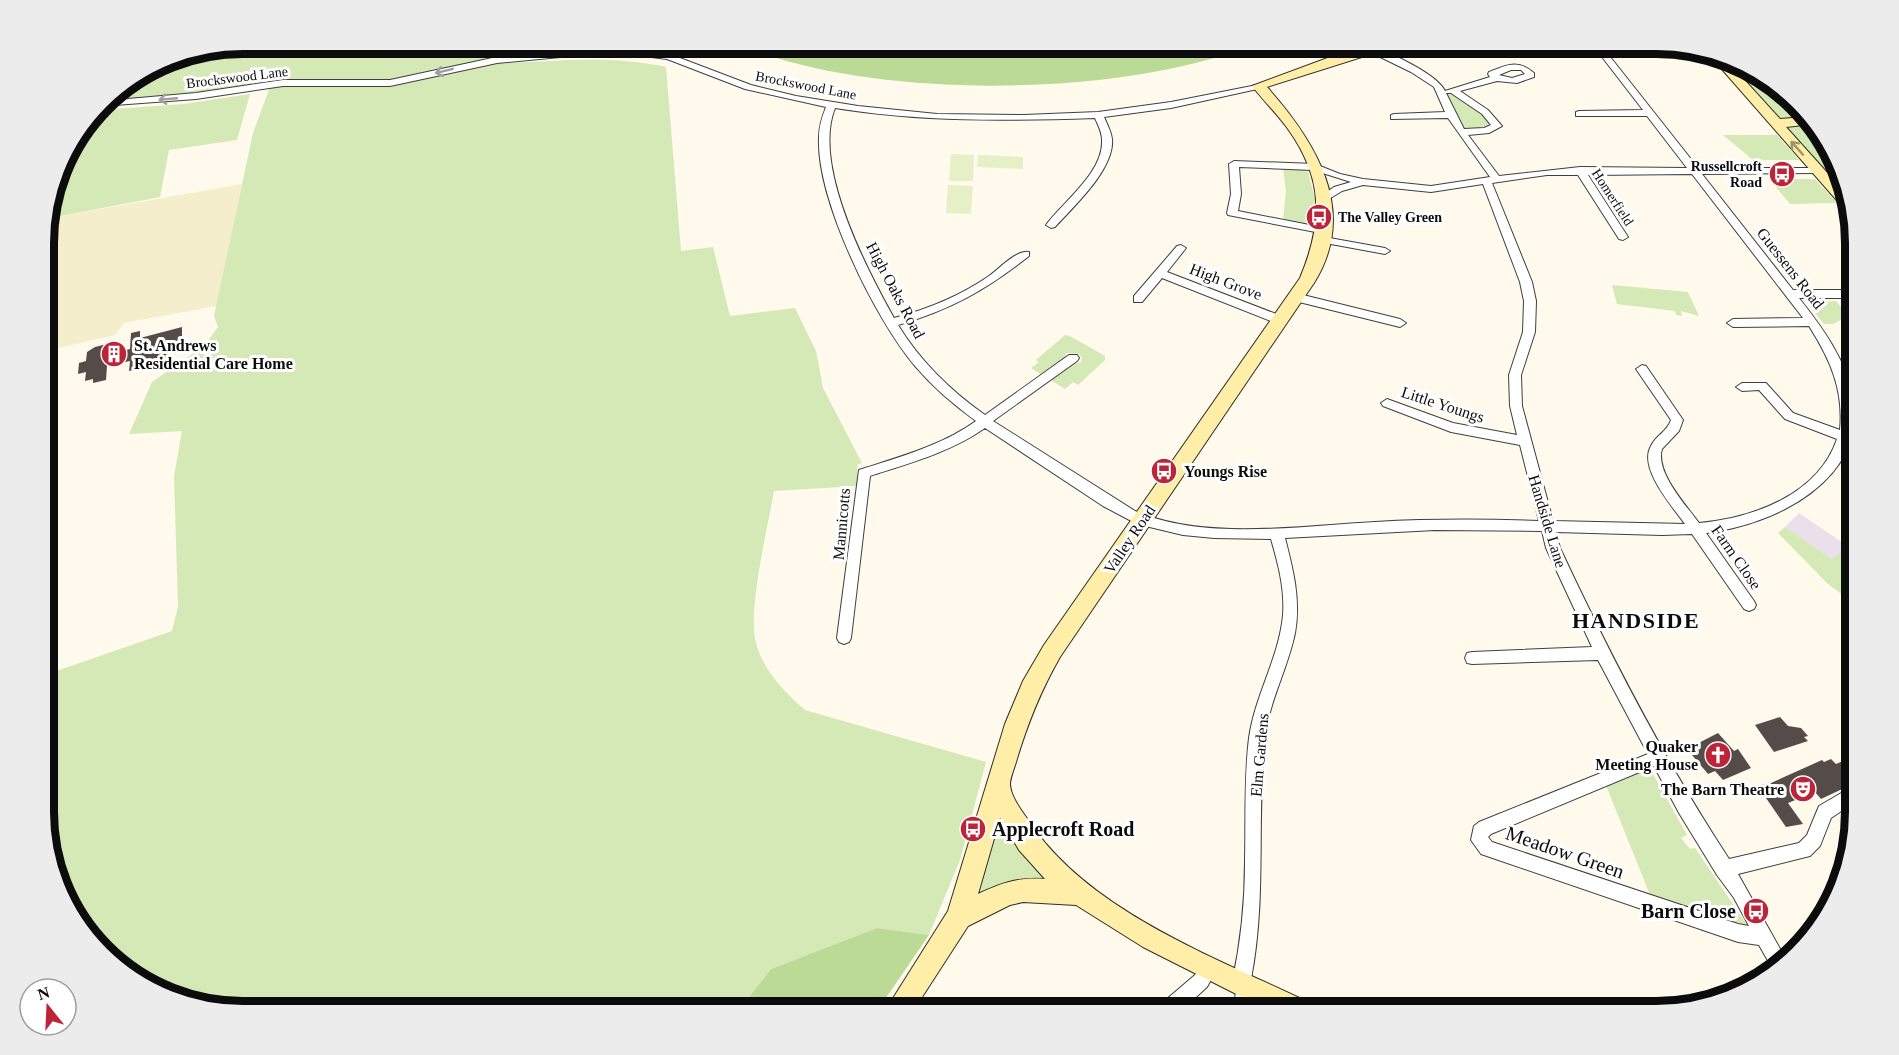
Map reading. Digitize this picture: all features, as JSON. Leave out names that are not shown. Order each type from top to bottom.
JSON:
[{"type":"main road","points":[[1259,86],[1360,54]]},
{"type":"main road","points":[[1725,67],[1838,193]]},
{"type":"main road","name":"Valley Road","points":[[904,1001],[959,917],[1016,724],[1031,688],[1052,651],[1280,320],[1315,264],[1325,236],[1324,199],[1315,167],[1293,127],[1259,86]]},
{"type":"main road","points":[[1777,126],[1788,121],[1800,121]]},
{"type":"main road","points":[[998,785],[1016,828],[1035,853],[1076,893],[1132,928],[1278,1001]]},
{"type":"main road","points":[[959,917],[1008,893],[1023,890],[1076,893]]},
{"type":"street","name":"Brockswood Lane","points":[[117,103],[196,96],[283,83],[390,82],[488,61],[554,54]]},
{"type":"street","name":"Brockswood Lane","points":[[656,54],[679,60],[748,87],[831,106],[957,117],[1024,118],[1098,115],[1171,105],[1259,86]]},
{"type":"street","name":"Handside Lane","points":[[1381,54],[1423,75],[1441,91],[1451,115],[1492,181],[1526,282],[1530,301],[1530,332],[1515,375],[1516,406],[1547,527],[1561,568],[1602,653],[1658,757],[1776,958]]},
{"type":"street","name":"Guessens Road","points":[[1604,54],[1812,322],[1830,350],[1845,392]]},
{"type":"street","points":[[1441,91],[1454,91],[1497,78]]},
{"type":"street","points":[[1454,91],[1485,112],[1497,126],[1486,131],[1461,132]]},
{"type":"street","name":"High Oaks Road","points":[[831,106],[826,116],[824,140],[834,192],[856,252],[891,323],[921,365],[938,384],[985,423],[1104,500],[1141,520]]},
{"type":"street","points":[[1579,114],[1650,113]]},
{"type":"street","points":[[1051,225],[1095,173],[1106,153],[1107,138],[1098,115]]},
{"type":"street","points":[[1394,117],[1451,115]]},
{"type":"street","points":[[1385,251],[1232,213],[1236,194],[1234,164],[1315,167],[1337,176],[1363,182],[1431,189],[1533,173],[1580,170],[1817,170]]},
{"type":"street","name":"Homerfield","points":[[1580,170],[1623,237]]},
{"type":"street","points":[[1324,199],[1344,187],[1363,182]]},
{"type":"street","name":"High Grove","points":[[1138,299],[1181,248]]},
{"type":"street","points":[[891,323],[955,303],[990,282],[1024,254]]},
{"type":"street","name":"High Grove","points":[[1160,273],[1280,320]]},
{"type":"street","points":[[1791,294],[1845,294]]},
{"type":"street","points":[[1295,297],[1400,323]]},
{"type":"street","points":[[1733,323],[1812,322]]},
{"type":"street","points":[[985,423],[1073,358]]},
{"type":"street","name":"Farm Close","points":[[1642,369],[1677,420],[1672,430],[1655,448],[1655,465],[1695,529],[1749,605]]},
{"type":"street","points":[[1742,387],[1762,386],[1789,416],[1844,436]]},
{"type":"street","name":"Little Youngs","points":[[1387,403],[1451,427],[1524,441]]},
{"type":"street","name":"Mannicotts","points":[[844,638],[864,473],[924,454],[985,423]]},
{"type":"street","name":"Guessens Road","points":[[1547,527],[1695,529],[1748,520],[1794,500],[1819,479],[1830,466],[1845,429]]},
{"type":"street","points":[[1141,520],[1194,529],[1276,532],[1443,524],[1547,527]]},
{"type":"street","name":"Elm Gardens","points":[[1243,1001],[1251,915],[1258,723],[1264,698],[1287,637],[1290,615],[1288,584],[1276,532]]},
{"type":"street","points":[[1472,658],[1602,653]]},
{"type":"street","name":"Meadow Green","points":[[1658,757],[1485,828],[1480,832],[1479,840],[1487,848],[1520,860],[1738,933],[1765,937]]},
{"type":"street","points":[[1723,869],[1804,850],[1814,840],[1825,812],[1845,800]]},
{"type":"street","points":[[1179,1001],[1201,981],[1209,968]]},
{"type":"shaded area","points":[[242,184],[217,306],[124,323],[115,335],[54,349],[54,243],[56,217]]},
{"type":"shaded area","points":[[1799,513],[1845,544],[1845,550],[1832,559],[1785,527]]},
{"type":"green space","points":[[231,54],[501,54],[504,63],[605,60],[666,67],[681,251],[713,247],[730,316],[795,308],[816,351],[823,388],[862,463],[857,465],[857,486],[774,491],[759,568],[754,611],[754,629],[759,653],[775,680],[805,710],[986,762],[960,860],[929,935],[877,928],[771,969],[746,1001],[243,1001],[219,999],[194,995],[171,987],[149,976],[109,946],[86,917],[68,884],[60,861],[54,812],[54,672],[172,631],[178,607],[174,476],[182,431],[129,434],[152,382],[205,345],[218,327],[214,316],[253,133],[270,87],[187,100],[114,105],[138,86],[171,68]]},
{"type":"green space","points":[[500,54],[543,54],[501,58]]},
{"type":"green space","points":[[766,54],[1224,54],[1200,62],[1137,75],[1068,83],[996,86],[924,83],[855,76],[792,63]]},
{"type":"green space","points":[[1729,68],[1771,93],[1799,120],[1777,121]]},
{"type":"green space","points":[[1453,93],[1492,120],[1491,129],[1463,129],[1446,94]]},
{"type":"green space","points":[[250,94],[237,140],[169,150],[160,197],[56,217],[75,158],[86,138],[109,109],[184,104]]},
{"type":"green space","points":[[1802,124],[1806,128],[1820,149],[1836,187],[1784,129],[1784,125]]},
{"type":"green space","points":[[1723,135],[1777,135],[1799,160],[1753,160]]},
{"type":"green space","points":[[951,154],[974,155],[973,181],[949,181]]},
{"type":"green space","points":[[978,155],[1023,157],[1023,169],[977,167]]},
{"type":"green space","points":[[1283,168],[1307,168],[1316,203],[1316,227],[1283,220],[1286,191]]},
{"type":"green space","points":[[1769,179],[1815,179],[1837,203],[1790,204]]},
{"type":"green space","points":[[948,185],[973,186],[971,214],[946,213]]},
{"type":"green space","points":[[1612,285],[1688,292],[1699,316],[1681,311],[1682,316],[1676,315],[1675,311],[1617,304]]},
{"type":"green space","points":[[1836,301],[1845,312],[1845,318],[1833,324],[1824,324],[1815,313],[1816,305],[1820,302]]},
{"type":"green space","points":[[1065,335],[1105,356],[1105,360],[1078,385],[1073,382],[1065,389],[1051,380],[1068,365],[1081,362],[1082,358],[1079,354],[1066,353],[1064,361],[1043,376],[1031,368],[1039,362],[1036,360]]},
{"type":"green space","points":[[1785,527],[1832,559],[1845,549],[1845,597],[1828,584],[1778,533]]},
{"type":"green space","points":[[1648,765],[1687,835],[1681,838],[1690,849],[1695,848],[1749,928],[1652,900],[1605,783]]},
{"type":"green space","points":[[999,814],[1052,879],[979,894],[977,891]]},
{"type":"green space","points":[[877,928],[929,935],[884,1001],[746,1001],[771,969]]},
{"type":"building","name":"St. Andrews Residential Care Home","points":[[182,327],[182,346],[170,349],[170,361],[129,371],[130,361],[107,366],[106,380],[93,383],[93,379],[85,381],[86,372],[78,374],[79,363],[86,361],[87,352],[95,347],[111,343],[110,354],[130,349],[131,333],[140,331],[140,338]]},
{"type":"building","points":[[1780,717],[1788,726],[1801,728],[1808,736],[1804,737],[1808,741],[1774,752],[1755,725]]},
{"type":"building","name":"Quaker Meeting House","points":[[1718,733],[1734,751],[1738,749],[1751,768],[1723,780],[1715,771],[1708,774],[1687,749]]},
{"type":"building","name":"The Barn Theatre","points":[[1831,759],[1836,764],[1845,760],[1845,788],[1821,799],[1815,792],[1788,803],[1803,824],[1786,827],[1757,785],[1771,783],[1822,760],[1824,762]]},
{"type":"place","name":"Russellcroft Road","points":[[1782,174]]},
{"type":"place","name":"The Valley Green","points":[[1319,217]]},
{"type":"place","name":"St. Andrews Residential Care Home","points":[[114,354]]},
{"type":"place","name":"Youngs Rise","points":[[1164,471]]},
{"type":"place","name":"Quaker Meeting House","points":[[1718,755]]},
{"type":"place","name":"The Barn Theatre","points":[[1803,789]]},
{"type":"place","name":"Applecroft Road","points":[[973,829]]},
{"type":"place","name":"Barn Close","points":[[1756,911]]},
{"type":"district","name":"HANDSIDE","points":[[1636,620]]}]
